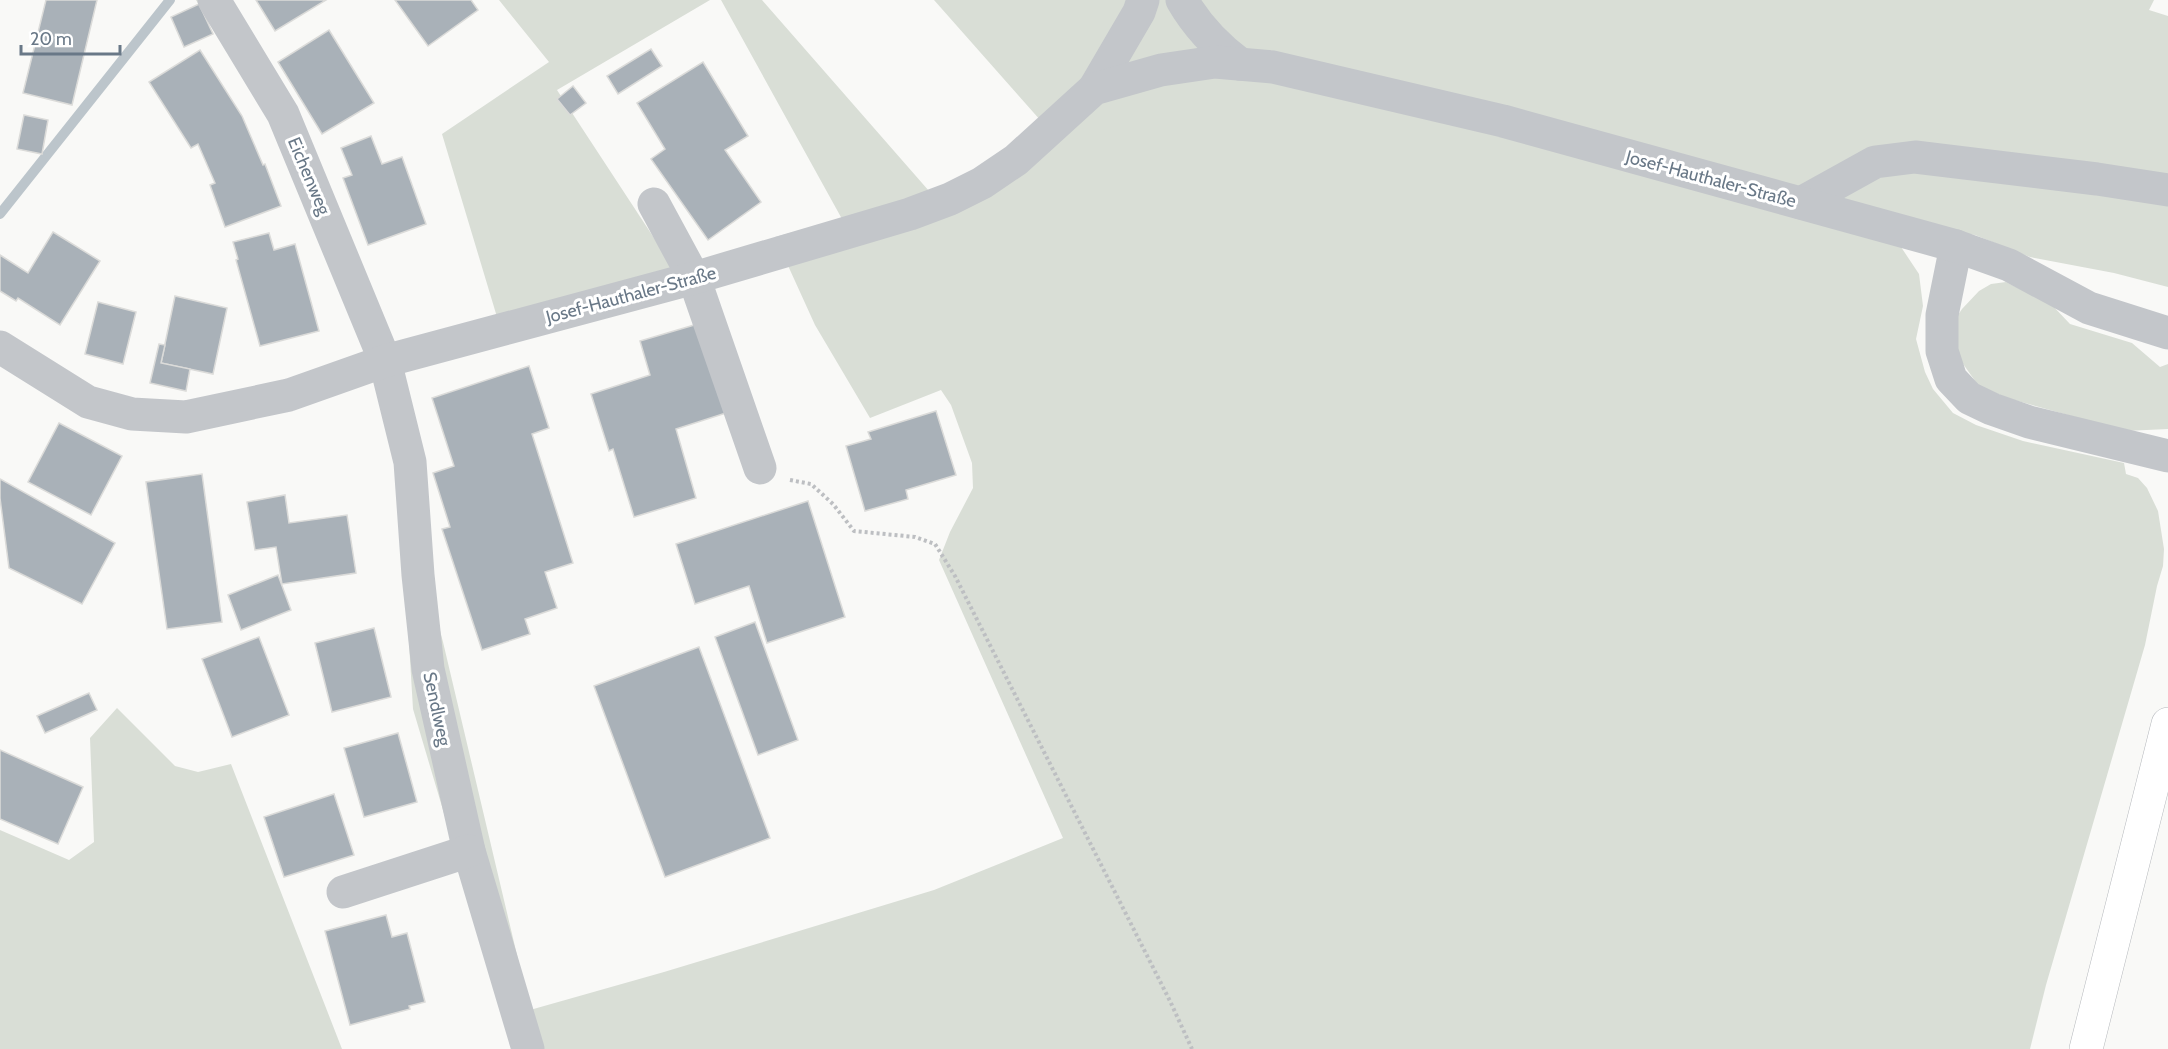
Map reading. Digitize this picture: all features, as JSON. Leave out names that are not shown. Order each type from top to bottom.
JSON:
[{"type":"highway","points":[[2086,1049],[2168,724]]},
{"type":"street","name":"Eichenweg","points":[[214,0],[283,114],[386,362]]},
{"type":"street","points":[[1094,89],[1139,12],[1143,0]]},
{"type":"street","points":[[1182,0],[1193,19],[1220,49],[1240,64]]},
{"type":"street","name":"Josef-Hauthaler-Straße","points":[[0,347],[88,402],[132,414],[186,417],[289,395],[386,362],[694,278],[910,214],[950,199],[982,183],[1016,160],[1094,89],[1161,70],[1215,62],[1273,67],[1503,122],[1956,246],[2009,265],[2089,308],[2168,333]]},
{"type":"street","points":[[1801,203],[1875,162],[1915,158],[2097,179],[2168,190]]},
{"type":"street","points":[[654,204],[694,278],[760,468]]},
{"type":"street","points":[[1956,246],[1942,315],[1942,351],[1951,379],[1969,398],[2029,422],[2168,456]]},
{"type":"street","name":"Sendlweg","points":[[386,362],[410,462],[428,669],[469,851],[528,1049]]},
{"type":"street","points":[[343,892],[469,851]]},
{"type":"path","points":[[760,468],[791,481],[811,484],[833,504],[854,531],[915,537],[935,544],[955,576],[1170,1001],[1192,1049]]},
{"type":"shaded area","points":[[196,0],[213,0],[281,135],[383,388],[404,494],[443,642],[530,1010],[934,890],[1063,838],[939,560],[950,532],[973,488],[972,463],[951,405],[941,390],[870,418],[815,325],[775,237],[842,219],[721,0],[762,0],[929,191],[963,177],[1007,150],[1041,121],[934,0],[2154,0],[2149,10],[2168,16],[2168,287],[2114,273],[2030,257],[1975,235],[1937,229],[1877,211],[1919,274],[1923,306],[1916,339],[1925,372],[1933,389],[1953,413],[1976,425],[2023,441],[2124,463],[2126,474],[2138,478],[2147,488],[2158,511],[2164,549],[2163,566],[2145,645],[2046,985],[2030,1049],[514,1049],[413,709],[400,494],[379,388],[278,136]]},
{"type":"shaded area","points":[[499,0],[710,0],[557,90],[675,270],[497,317],[442,134],[549,62]]},
{"type":"shaded area","points":[[2006,282],[2051,304],[2070,324],[2132,343],[2160,367],[2168,364],[2168,429],[2125,431],[2007,398],[1978,385],[1961,361],[1956,349],[1956,318],[1979,291],[1991,284]]},
{"type":"shaded area","points":[[117,708],[175,766],[198,772],[231,764],[342,1049],[0,1049],[0,830],[69,860],[94,842],[90,738]]},
{"type":"building","points":[[46,0],[97,0],[72,105],[23,93]]},
{"type":"building","points":[[256,0],[326,0],[275,31]]},
{"type":"building","points":[[395,0],[471,0],[478,10],[428,46]]},
{"type":"building","points":[[199,4],[213,34],[184,47],[171,17]]},
{"type":"building","points":[[329,30],[374,103],[322,134],[278,62]]},
{"type":"building","points":[[651,49],[662,66],[618,94],[607,76]]},
{"type":"building","points":[[200,50],[242,116],[263,165],[265,164],[281,206],[225,227],[210,185],[215,183],[198,144],[191,148],[149,82]]},
{"type":"building","points":[[703,62],[748,136],[725,150],[761,202],[708,240],[651,159],[665,149],[637,103]]},
{"type":"building","points":[[573,86],[586,103],[570,115],[557,99]]},
{"type":"building","points":[[24,115],[48,120],[42,154],[17,149]]},
{"type":"building","points":[[371,136],[382,164],[402,157],[426,224],[368,245],[343,178],[352,175],[341,148]]},
{"type":"building","points":[[53,232],[100,261],[60,325],[18,298],[16,301],[0,291],[0,255],[28,273]]},
{"type":"building","points":[[269,233],[274,250],[295,244],[319,331],[260,346],[233,242]]},
{"type":"building","points":[[175,296],[227,308],[213,374],[161,363]]},
{"type":"building","points":[[98,302],[136,312],[123,364],[85,354]]},
{"type":"building","points":[[701,323],[729,412],[676,429],[696,498],[634,517],[613,449],[609,451],[591,394],[650,375],[640,341]]},
{"type":"building","points":[[159,344],[165,345],[161,363],[190,369],[186,391],[150,383]]},
{"type":"building","points":[[529,366],[549,428],[532,434],[573,563],[545,572],[557,608],[525,619],[530,634],[482,650],[442,529],[450,527],[433,473],[454,466],[432,398]]},
{"type":"building","points":[[936,411],[956,475],[906,490],[908,499],[865,511],[846,446],[871,439],[868,432]]},
{"type":"building","points":[[59,423],[122,456],[91,515],[28,482]]},
{"type":"building","points":[[202,474],[222,622],[167,629],[146,482]]},
{"type":"building","points":[[0,479],[115,543],[82,604],[9,568],[0,498]]},
{"type":"building","points":[[285,495],[289,523],[347,515],[356,573],[282,584],[276,547],[255,550],[247,502]]},
{"type":"building","points":[[808,501],[845,617],[767,643],[749,586],[695,604],[676,544]]},
{"type":"building","points":[[278,575],[291,610],[241,630],[228,595]]},
{"type":"building","points":[[755,622],[798,740],[758,755],[715,637]]},
{"type":"building","points":[[374,628],[391,697],[332,712],[315,643]]},
{"type":"building","points":[[259,637],[289,715],[232,737],[202,659]]},
{"type":"building","points":[[699,647],[770,838],[665,877],[594,686]]},
{"type":"building","points":[[89,693],[97,710],[45,733],[37,716]]},
{"type":"building","points":[[398,733],[417,802],[364,817],[344,748]]},
{"type":"building","points":[[0,750],[83,787],[58,844],[0,819]]},
{"type":"building","points":[[334,794],[354,855],[284,877],[264,817]]},
{"type":"building","points":[[386,915],[392,937],[407,933],[425,1002],[409,1006],[410,1009],[350,1025],[325,931]]},
{"type":"waterway","points":[[0,214],[170,0]]}]
